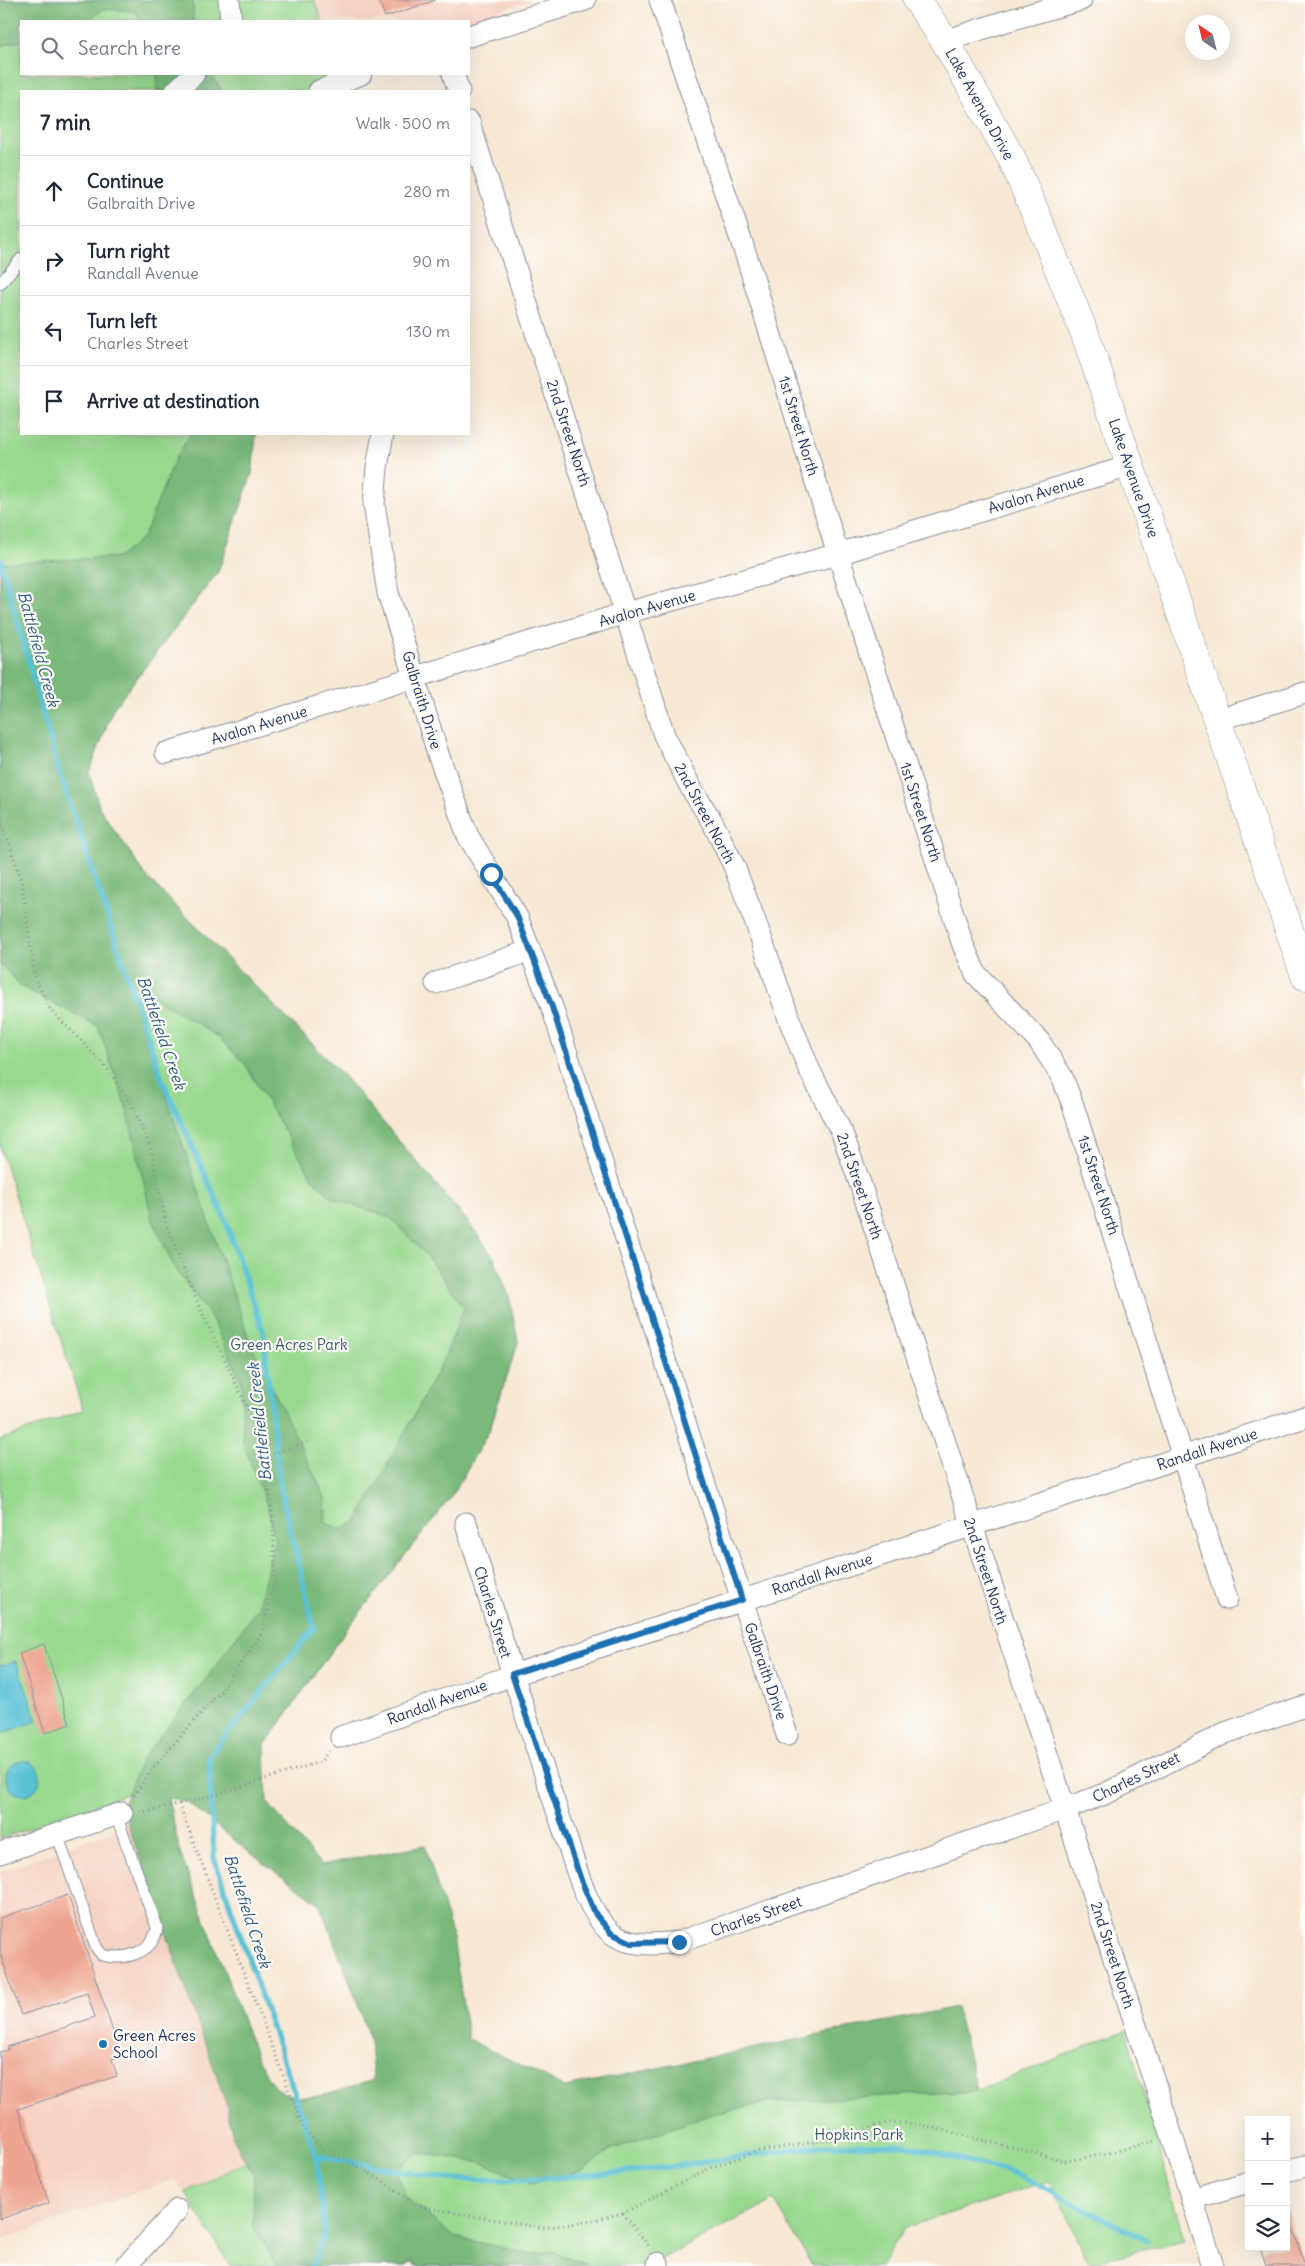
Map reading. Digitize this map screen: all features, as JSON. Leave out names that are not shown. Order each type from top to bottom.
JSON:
[{"type":"street","points":[[229,0],[231,20]]},
{"type":"street","points":[[470,36],[585,0]]},
{"type":"street","name":"1st Street North","points":[[660,0],[746,258],[963,945],[976,974],[1039,1041],[1062,1077],[1073,1105],[1227,1599]]},
{"type":"street","name":"Lake Avenue Drive","points":[[917,0],[945,41],[1012,159],[1086,337],[1305,976]]},
{"type":"street","points":[[945,41],[1006,21],[1081,0]]},
{"type":"street","points":[[177,90],[193,75]]},
{"type":"street","points":[[453,75],[458,90]]},
{"type":"street","points":[[323,90],[358,80]]},
{"type":"street","name":"2nd Street North","points":[[470,125],[664,736],[691,788],[713,823],[734,866],[809,1068],[842,1133],[895,1288],[1213,2266]]},
{"type":"street","name":"Galbraith Drive","points":[[383,435],[377,467],[374,504],[388,592],[439,757],[468,836],[517,916],[552,1007],[787,1735]]},
{"type":"street","name":"Avalon Avenue","points":[[166,754],[626,613],[838,554],[1130,466]]},
{"type":"street","points":[[1217,720],[1305,693]]},
{"type":"street","points":[[436,983],[529,951]]},
{"type":"street","name":"Randall Avenue","points":[[341,1737],[512,1674],[1305,1417]]},
{"type":"street","name":"Charles Street","points":[[466,1523],[512,1674],[581,1880],[596,1915],[611,1933],[632,1943],[679,1942],[1065,1809],[1108,1793],[1225,1733],[1305,1706]]},
{"type":"street","points":[[0,1853],[119,1814]]},
{"type":"street","points":[[1290,2170],[1305,2166]]},
{"type":"street","points":[[1191,2199],[1245,2183]]},
{"type":"street","points":[[126,2266],[177,2210]]},
{"type":"lane","points":[[0,284],[20,260]]},
{"type":"lane","points":[[57,1834],[96,1947],[102,1955],[124,1958],[137,1953],[151,1944],[156,1937],[157,1927],[119,1814]]},
{"type":"path","points":[[0,821],[22,883],[35,978],[50,1008],[106,1067],[133,1106],[151,1149],[166,1224],[198,1304],[241,1394],[262,1444],[273,1516],[275,1580],[261,1636],[224,1688],[153,1768],[119,1814]]},
{"type":"path","points":[[264,1457],[307,1442]]},
{"type":"path","points":[[119,1814],[150,1811],[179,1804],[320,1762],[341,1737]]},
{"type":"path","points":[[179,1804],[304,2129],[325,2152],[356,2165],[416,2206],[543,2228],[591,2221],[623,2213],[710,2168],[755,2152],[833,2140],[889,2122],[917,2124],[1066,2161],[1105,2154],[1172,2136]]},
{"type":"path","points":[[623,2213],[650,2247],[658,2265]]},
{"type":"shaded area","points":[[314,0],[531,0],[470,20],[322,20]]},
{"type":"shaded area","name":"Green Acres School","points":[[128,1825],[227,2106],[233,2139],[247,2162],[185,2192],[174,2179],[0,2241],[0,1872]]},
{"type":"green space","name":"Green Acres Park","points":[[0,0],[314,0],[322,20],[20,20],[20,75],[342,75],[344,80],[306,90],[20,90],[20,435],[256,435],[252,473],[218,572],[113,709],[89,773],[100,809],[147,877],[341,1073],[468,1222],[494,1258],[509,1296],[518,1342],[489,1431],[451,1497],[343,1634],[265,1745],[0,1839],[0,1440],[83,1410],[0,1147]]},
{"type":"green space","points":[[0,0],[193,0],[193,20],[141,20],[135,11],[103,9],[90,20],[20,20],[20,41],[0,46]]},
{"type":"green space","points":[[157,75],[211,75],[222,90],[157,90]]},
{"type":"green space","points":[[190,435],[256,435],[252,473],[218,572],[113,709],[89,773],[100,809],[147,877],[341,1073],[468,1222],[494,1258],[509,1296],[518,1342],[489,1431],[451,1497],[343,1634],[265,1745],[267,1802],[321,1865],[425,1845],[453,1938],[468,2039],[565,2087],[956,2007],[977,2091],[773,2102],[712,2114],[610,2150],[581,2171],[531,2184],[483,2163],[418,2153],[396,2171],[407,2198],[454,2237],[530,2254],[552,2251],[585,2264],[585,2266],[416,2266],[413,2261],[403,2266],[277,2266],[253,2226],[254,2175],[233,2139],[227,2106],[122,1807],[142,1759],[209,1675],[258,1607],[275,1540],[268,1508],[243,1443],[241,1380],[211,1317],[174,1267],[152,1218],[127,1110],[98,1026],[22,987],[0,964],[0,563],[119,557],[144,536],[175,459]],"holes":[[[127,981],[216,1035],[245,1064],[313,1179],[332,1198],[391,1218],[427,1256],[464,1308],[444,1359],[357,1522],[340,1529],[326,1523],[325,1497],[250,1342]],[[168,1798],[187,1802],[250,1853],[319,1903],[370,2041],[373,2080],[336,2092],[308,2097],[284,2093],[269,2078],[256,2055],[181,1856]]]},
{"type":"green space","name":"Hopkins Park","points":[[956,2007],[977,2091],[1126,2030],[1184,2240],[1089,2263],[1049,2181],[904,2228],[881,2266],[812,2266],[774,2200],[648,2266],[417,2266],[411,2263],[406,2266],[230,2266],[185,2192],[379,2096],[428,2126]]},
{"type":"water","points":[[16,1661],[37,1721],[0,1734],[0,1666]]},
{"type":"water","points":[[23,1761],[30,1762],[35,1766],[39,1771],[39,1785],[35,1790],[30,1794],[23,1795],[16,1794],[11,1790],[7,1785],[6,1778],[7,1771],[11,1766],[16,1762]]},
{"type":"building","points":[[379,0],[436,0],[385,17]]},
{"type":"building","points":[[44,1644],[70,1724],[45,1733],[19,1653]]},
{"type":"building","points":[[68,1895],[121,2056],[112,2059],[117,2076],[18,2109],[49,2203],[0,2219],[0,2052],[8,2050],[7,2047],[95,2017],[87,1993],[21,2015],[0,1953],[0,1918]]},
{"type":"building","points":[[1290,2219],[1305,2266],[1266,2266],[1261,2251],[1290,2251]]},
{"type":"waterway","name":"Battlefield Creek","points":[[0,559],[58,768],[163,1082],[225,1219],[263,1331],[280,1486],[314,1628],[209,1756],[214,1858],[316,2156],[325,2233],[312,2266]]},
{"type":"waterway","points":[[316,2156],[448,2179],[527,2180],[639,2171],[825,2145],[906,2145],[1017,2174],[1148,2241]]},
{"type":"place","name":"Green Acres School","points":[[103,2044]]},
{"type":"route","points":[[491,874],[517,916],[552,1007],[742,1600],[512,1674],[581,1880],[596,1915],[611,1933],[632,1943],[660,1944],[679,1942]]}]
